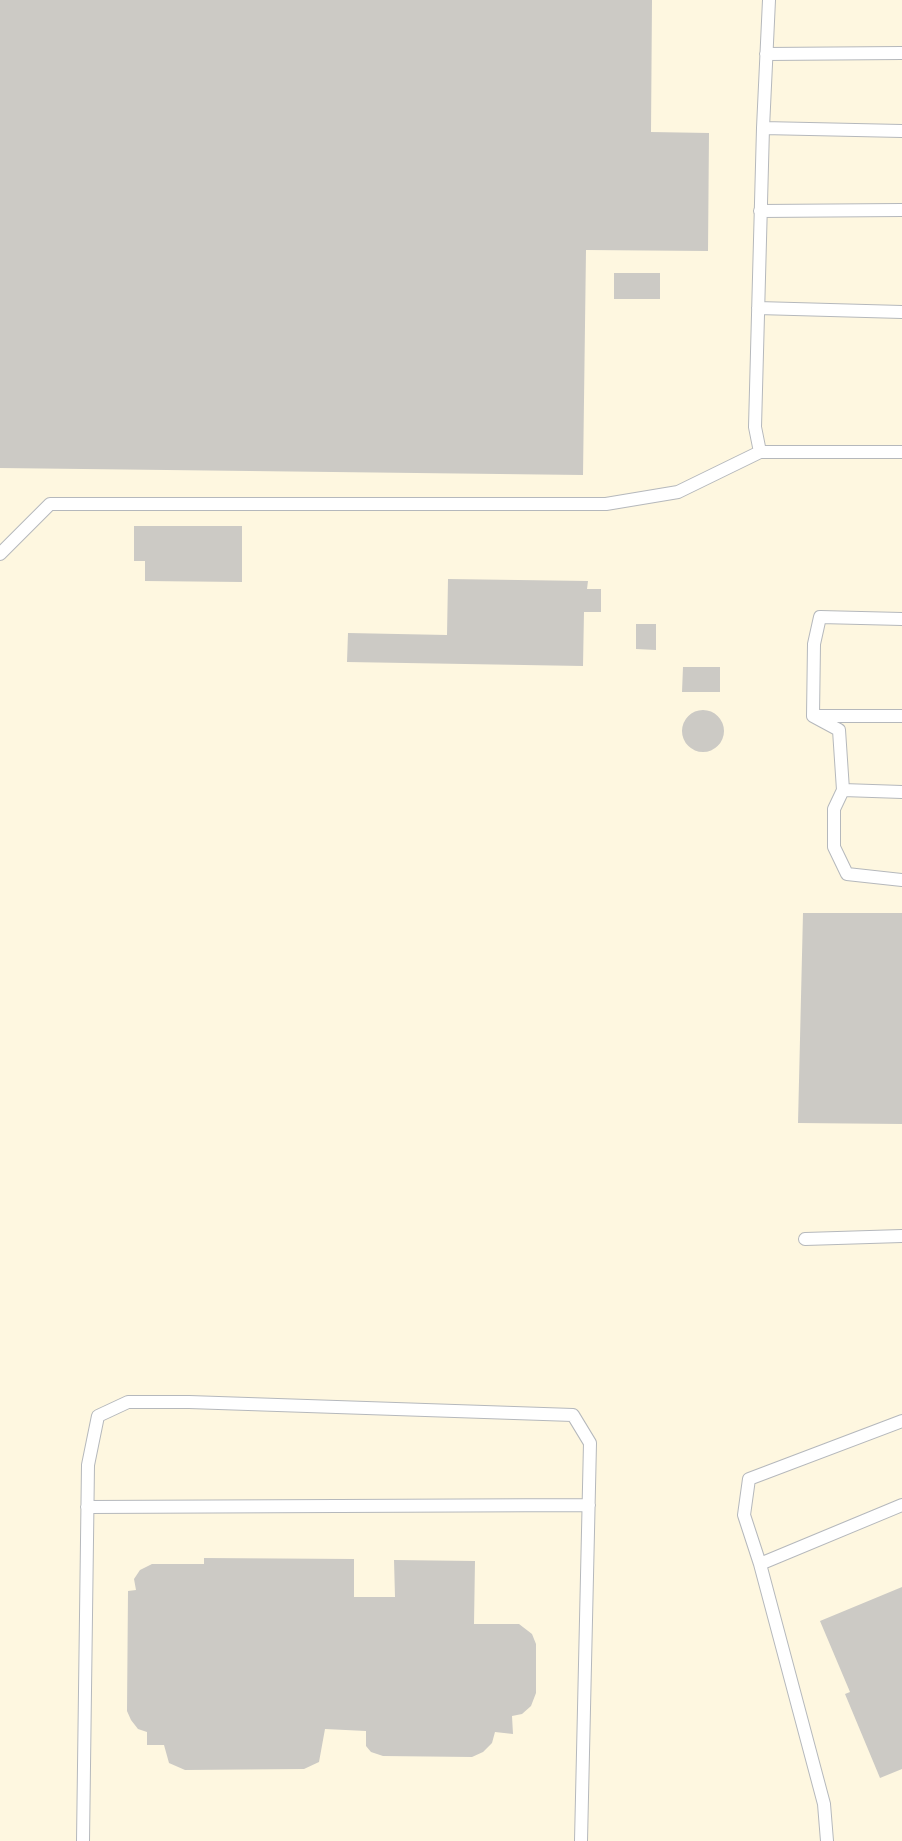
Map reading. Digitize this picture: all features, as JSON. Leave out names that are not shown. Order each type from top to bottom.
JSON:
[{"type":"lane","points":[[760,452],[755,427],[760,211],[769,0]]},
{"type":"lane","points":[[766,54],[902,53]]},
{"type":"lane","points":[[763,128],[902,131]]},
{"type":"lane","points":[[760,211],[902,210]]},
{"type":"lane","points":[[758,308],[902,312]]},
{"type":"lane","points":[[0,554],[50,504],[606,504],[678,492],[760,452],[902,452]]},
{"type":"lane","points":[[813,716],[814,644],[820,617],[902,619]]},
{"type":"lane","points":[[813,716],[902,716]]},
{"type":"lane","points":[[813,716],[839,730],[843,790],[834,810],[834,848],[846,874],[902,880]]},
{"type":"lane","points":[[843,790],[902,792]]},
{"type":"lane","points":[[805,1238],[902,1236]]},
{"type":"lane","points":[[83,1841],[88,1465],[98,1416],[128,1402],[199,1402],[573,1415],[590,1443],[581,1841]]},
{"type":"lane","points":[[827,1841],[824,1804],[760,1564],[744,1514],[749,1478],[902,1421]]},
{"type":"lane","points":[[760,1564],[902,1504]]},
{"type":"lane","points":[[87,1507],[589,1505]]},
{"type":"shaded area","points":[[0,0],[902,0],[902,1841],[0,1841]]},
{"type":"building","points":[[0,0],[652,0],[651,132],[709,133],[708,251],[586,250],[583,475],[0,468]]},
{"type":"building","points":[[614,273],[660,273],[660,299],[614,299]]},
{"type":"building","points":[[134,526],[242,526],[242,582],[145,581],[145,561],[134,561]]},
{"type":"building","points":[[448,579],[588,581],[587,589],[601,589],[601,612],[584,612],[583,666],[347,662],[348,633],[447,635]]},
{"type":"building","points":[[636,624],[656,624],[656,650],[636,649]]},
{"type":"building","points":[[683,667],[720,667],[720,692],[682,692]]},
{"type":"building","points":[[699,710],[707,710],[718,716],[724,731],[718,746],[707,752],[699,752],[688,746],[682,735],[682,727],[688,716]]},
{"type":"building","points":[[803,913],[902,913],[902,1124],[798,1123]]},
{"type":"building","points":[[204,1558],[354,1559],[354,1597],[395,1597],[394,1560],[475,1561],[474,1624],[519,1624],[532,1634],[536,1644],[536,1693],[531,1706],[522,1714],[512,1716],[513,1734],[495,1732],[492,1743],[483,1752],[472,1757],[383,1756],[371,1752],[366,1746],[366,1731],[325,1729],[319,1762],[304,1769],[185,1770],[169,1763],[164,1745],[147,1745],[147,1732],[138,1729],[127,1711],[128,1591],[136,1590],[134,1579],[140,1570],[152,1564],[204,1564]]},
{"type":"building","points":[[902,1587],[902,1769],[880,1778],[845,1694],[850,1692],[820,1621]]}]
